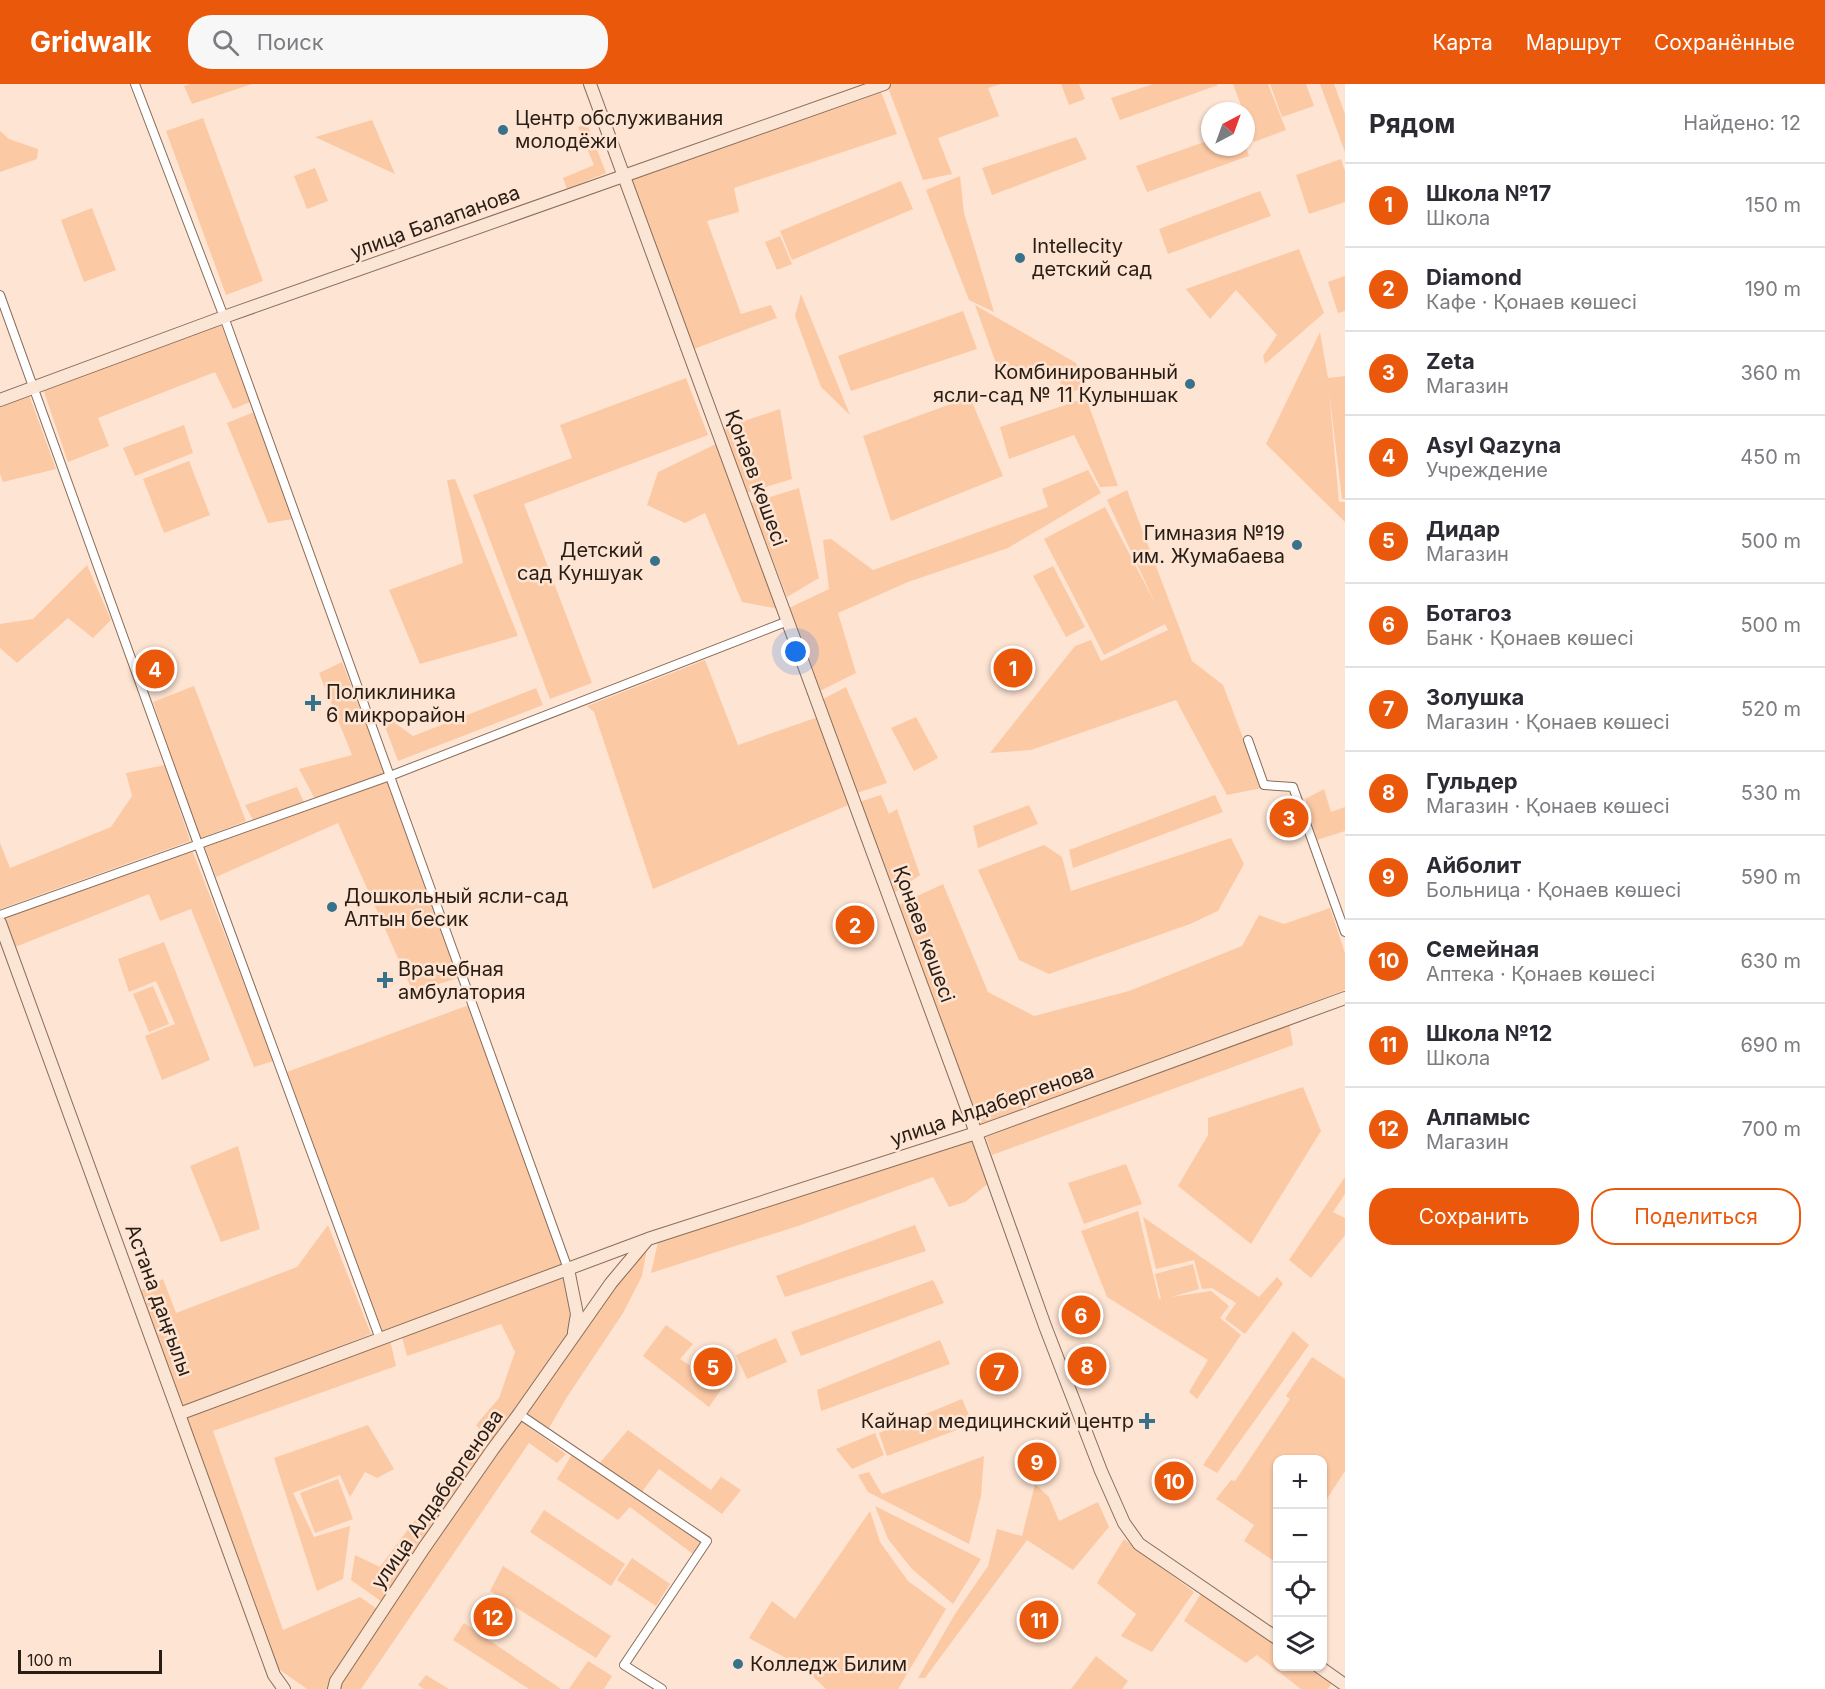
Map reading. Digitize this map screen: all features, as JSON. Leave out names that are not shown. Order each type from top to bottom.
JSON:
[{"type":"street","points":[[135,84],[224,317],[568,1269],[577,1314],[574,1333]]},
{"type":"street","name":"Қонаев көшесі","points":[[590,84],[1101,1472],[1124,1523],[1140,1544],[1273,1636]]},
{"type":"street","name":"улица Балапанова","points":[[0,400],[224,317],[884,84]]},
{"type":"street","points":[[0,295],[380,1339]]},
{"type":"street","points":[[0,915],[390,776],[788,621]]},
{"type":"street","points":[[1248,740],[1264,784],[1293,787],[1345,932]]},
{"type":"street","name":"Астана даңғылы","points":[[0,923],[274,1675],[284,1689]]},
{"type":"street","name":"улица Алдабергенова","points":[[179,1414],[648,1239],[976,1133],[1345,998]]},
{"type":"street","name":"улица Алдабергенова","points":[[334,1689],[336,1681],[424,1548],[493,1449],[574,1333],[611,1283],[648,1239]]},
{"type":"street","points":[[519,1414],[707,1541],[624,1665],[662,1689]]},
{"type":"street","points":[[1325,1671],[1345,1685]]},
{"type":"shaded area","points":[[190,84],[252,84],[192,104],[184,86]]},
{"type":"shaded area","points":[[1001,84],[988,88],[999,116],[938,138],[952,174],[923,180],[887,85]]},
{"type":"shaded area","points":[[1061,84],[1079,84],[1085,99],[1069,105]]},
{"type":"shaded area","points":[[1153,84],[1218,85],[1120,120],[1111,98]]},
{"type":"shaded area","points":[[1233,84],[1268,84],[1286,130],[1255,142],[1255,102],[1240,102]]},
{"type":"shaded area","points":[[1270,84],[1306,84],[1314,106],[1282,117]]},
{"type":"shaded area","points":[[1320,84],[1334,84],[1345,114],[1345,152]]},
{"type":"shaded area","points":[[880,89],[897,134],[734,188],[739,212],[707,221],[741,314],[771,305],[777,318],[691,350],[628,176]]},
{"type":"shaded area","points":[[203,118],[263,281],[226,295],[166,131]]},
{"type":"shaded area","points":[[372,120],[395,174],[315,137]]},
{"type":"shaded area","points":[[587,124],[606,173],[567,189],[563,178],[594,165],[578,127]]},
{"type":"shaded area","points":[[0,131],[9,139],[38,149],[37,159],[0,172]]},
{"type":"shaded area","points":[[1076,137],[1087,159],[992,195],[982,168]]},
{"type":"shaded area","points":[[1201,143],[1201,156],[1249,156],[1147,192],[1136,166]]},
{"type":"shaded area","points":[[1341,159],[1345,171],[1345,202],[1309,214],[1296,175]]},
{"type":"shaded area","points":[[315,168],[328,201],[307,209],[294,176]]},
{"type":"shaded area","points":[[960,176],[964,213],[994,312],[969,300],[926,190]]},
{"type":"shaded area","points":[[901,181],[913,209],[792,260],[780,231]]},
{"type":"shaded area","points":[[1260,191],[1271,216],[1168,254],[1159,229]]},
{"type":"shaded area","points":[[92,208],[116,270],[84,282],[61,220]]},
{"type":"shaded area","points":[[780,236],[792,264],[777,270],[765,242]]},
{"type":"shaded area","points":[[1299,249],[1324,313],[1265,364],[1263,356],[1277,335],[1236,290],[1210,319],[1186,289]]},
{"type":"shaded area","points":[[1345,276],[1345,311],[1338,313],[1328,282]]},
{"type":"shaded area","points":[[801,294],[850,415],[821,387],[795,316]]},
{"type":"shaded area","points":[[975,305],[1076,363],[1085,388],[1066,393],[1053,370],[1002,380]]},
{"type":"shaded area","points":[[963,311],[977,349],[851,391],[838,356]]},
{"type":"shaded area","points":[[221,325],[250,402],[233,409],[215,372],[98,418],[109,446],[68,462],[43,389]]},
{"type":"shaded area","points":[[1320,332],[1328,378],[1345,376],[1345,499],[1342,499],[1329,391],[1339,502],[1345,502],[1345,522],[1266,444]]},
{"type":"shaded area","points":[[686,378],[708,435],[524,504],[592,683],[550,699],[473,495],[572,458],[560,425]]},
{"type":"shaded area","points":[[29,395],[56,469],[3,482],[0,474],[0,406]]},
{"type":"shaded area","points":[[970,397],[1003,476],[891,521],[863,436]]},
{"type":"shaded area","points":[[1086,398],[1118,486],[1100,487],[1074,435],[1009,459],[1000,427]]},
{"type":"shaded area","points":[[780,409],[792,479],[746,493],[723,428]]},
{"type":"shaded area","points":[[254,412],[293,519],[268,523],[227,423]]},
{"type":"shaded area","points":[[184,425],[193,453],[135,476],[123,448]]},
{"type":"shaded area","points":[[718,443],[779,609],[742,602],[705,513],[685,523],[647,505],[658,472]]},
{"type":"shaded area","points":[[189,461],[210,515],[164,533],[143,479]]},
{"type":"shaded area","points":[[1088,470],[1101,493],[1008,548],[908,582],[838,613],[856,673],[820,691],[787,609],[829,589],[823,540],[831,539],[873,570],[1048,507],[1042,489]]},
{"type":"shaded area","points":[[455,479],[518,636],[420,664],[389,590],[463,563],[447,480]]},
{"type":"shaded area","points":[[799,488],[819,578],[787,597],[751,503]]},
{"type":"shaded area","points":[[1127,490],[1192,661],[1223,685],[1262,788],[1227,795],[1176,700],[1031,750],[990,753],[1075,646],[1091,640],[1101,661],[1168,630],[1165,624],[1104,655],[1044,539],[1105,507],[1156,605],[1107,500]]},
{"type":"shaded area","points":[[87,565],[111,620],[93,638],[68,618],[17,663],[0,648],[0,624],[33,619]]},
{"type":"shaded area","points":[[1053,566],[1085,627],[1066,637],[1033,576]]},
{"type":"shaded area","points":[[705,660],[738,745],[818,717],[848,805],[653,889],[594,712],[587,706]]},
{"type":"shaded area","points":[[342,662],[385,773],[315,799],[299,769],[352,755],[319,673]]},
{"type":"shaded area","points":[[194,686],[246,821],[199,839],[153,702]]},
{"type":"shaded area","points":[[846,687],[887,783],[857,793],[823,699]]},
{"type":"shaded area","points":[[536,688],[543,705],[398,761],[379,711],[413,736]]},
{"type":"shaded area","points":[[916,717],[938,758],[914,771],[891,728]]},
{"type":"shaded area","points":[[165,765],[190,841],[0,909],[0,843],[10,868],[111,827],[132,796],[126,773]]},
{"type":"shaded area","points":[[388,782],[458,978],[413,992],[338,823],[216,877],[205,847]]},
{"type":"shaded area","points":[[297,787],[304,802],[253,820],[245,805]]},
{"type":"shaded area","points":[[1324,789],[1331,812],[1345,807],[1345,831],[1317,840],[1305,799]]},
{"type":"shaded area","points":[[881,795],[889,814],[897,809],[920,875],[895,892],[859,802]]},
{"type":"shaded area","points":[[1215,795],[1223,812],[1073,868],[1069,850]]},
{"type":"shaded area","points":[[1029,805],[1038,824],[978,848],[973,826]]},
{"type":"shaded area","points":[[1231,838],[1244,864],[1218,911],[1190,924],[1049,974],[1019,960],[978,870],[1044,845],[1062,857],[1071,891]]},
{"type":"shaded area","points":[[192,850],[274,1061],[254,1067],[191,909],[160,921],[149,894],[15,947],[2,917]]},
{"type":"shaded area","points":[[943,884],[988,992],[1034,1016],[1129,991],[1242,946],[1259,915],[1284,924],[1330,908],[1345,953],[1345,990],[980,1127],[898,905]]},
{"type":"shaded area","points":[[164,942],[210,1060],[162,1080],[145,1036],[175,1024],[156,981],[129,992],[118,959]]},
{"type":"shaded area","points":[[153,986],[169,1024],[149,1032],[133,994]]},
{"type":"shaded area","points":[[469,1005],[564,1266],[382,1331],[287,1072]]},
{"type":"shaded area","points":[[1289,1022],[1293,1045],[992,1155],[985,1134]]},
{"type":"shaded area","points":[[1303,1087],[1321,1131],[1251,1244],[1178,1186],[1208,1135],[1208,1118]]},
{"type":"shaded area","points":[[973,1140],[990,1182],[965,1202],[949,1207],[933,1177],[798,1226],[651,1273],[658,1242]]},
{"type":"shaded area","points":[[238,1146],[260,1229],[221,1242],[190,1166]]},
{"type":"shaded area","points":[[1126,1164],[1142,1204],[1084,1224],[1068,1183]]},
{"type":"shaded area","points":[[1345,1177],[1345,1194],[1333,1212],[1345,1218],[1345,1235],[1311,1278],[1289,1260]]},
{"type":"shaded area","points":[[1138,1211],[1159,1299],[1161,1299],[1155,1274],[1193,1264],[1199,1289],[1171,1297],[1211,1291],[1229,1306],[1220,1318],[1241,1335],[1197,1399],[1189,1392],[1208,1360],[1107,1297],[1081,1231]]},
{"type":"shaded area","points":[[1143,1217],[1259,1297],[1277,1277],[1283,1284],[1245,1334],[1225,1319],[1236,1303],[1212,1288],[1202,1289],[1194,1260],[1156,1269]]},
{"type":"shaded area","points":[[328,1225],[371,1334],[184,1408],[140,1291],[163,1279],[176,1313],[297,1267]]},
{"type":"shaded area","points":[[915,1225],[926,1251],[785,1297],[776,1276]]},
{"type":"shaded area","points":[[648,1242],[642,1276],[623,1313],[549,1428],[525,1413]]},
{"type":"shaded area","points":[[567,1274],[571,1331],[493,1445],[476,1425],[499,1398],[515,1352],[501,1324],[407,1356],[402,1337]]},
{"type":"shaded area","points":[[933,1280],[944,1303],[801,1356],[791,1332]]},
{"type":"shaded area","points":[[666,1325],[693,1344],[680,1359],[723,1387],[709,1407],[643,1356]]},
{"type":"shaded area","points":[[1293,1331],[1309,1345],[1217,1473],[1203,1465]]},
{"type":"shaded area","points":[[776,1338],[787,1362],[747,1379],[736,1355]]},
{"type":"shaded area","points":[[390,1340],[396,1366],[213,1431],[283,1630],[360,1597],[380,1611],[329,1689],[307,1689],[273,1665],[184,1417]]},
{"type":"shaded area","points":[[940,1340],[950,1364],[821,1411],[817,1390]]},
{"type":"shaded area","points":[[1312,1357],[1345,1379],[1345,1471],[1327,1499],[1327,1455],[1273,1455],[1273,1560],[1244,1541],[1254,1525],[1216,1499],[1231,1480],[1235,1481],[1290,1399],[1286,1396]]},
{"type":"shaded area","points":[[962,1399],[973,1424],[887,1456],[879,1433]]},
{"type":"shaded area","points":[[521,1421],[566,1454],[557,1463],[529,1443],[361,1689],[337,1689],[338,1683]]},
{"type":"shaded area","points":[[368,1425],[394,1469],[377,1478],[365,1472],[350,1497],[340,1475],[293,1493],[314,1537],[350,1526],[343,1579],[317,1591],[274,1458]]},
{"type":"shaded area","points":[[628,1430],[711,1490],[721,1477],[741,1490],[722,1514],[659,1469],[641,1493],[598,1465]]},
{"type":"shaded area","points":[[875,1433],[884,1455],[852,1469],[836,1449]]},
{"type":"shaded area","points":[[473,1442],[490,1452],[385,1604],[351,1580],[355,1555],[380,1567]]},
{"type":"shaded area","points":[[573,1453],[702,1542],[693,1554],[630,1507],[618,1520],[557,1479]]},
{"type":"shaded area","points":[[984,1456],[981,1496],[969,1544],[868,1492],[858,1475],[869,1472],[882,1494]]},
{"type":"shaded area","points":[[338,1479],[353,1519],[315,1533],[300,1493]]},
{"type":"shaded area","points":[[1035,1484],[1049,1497],[1059,1521],[1098,1502],[1109,1527],[1073,1570],[1027,1540],[925,1678],[918,1678],[955,1614],[988,1566],[997,1529],[1022,1536]]},
{"type":"shaded area","points":[[875,1506],[981,1559],[953,1604],[912,1569],[888,1539]]},
{"type":"shaded area","points":[[544,1510],[625,1564],[611,1586],[530,1532]]},
{"type":"shaded area","points":[[870,1511],[880,1542],[908,1581],[946,1609],[898,1689],[826,1689],[804,1668],[749,1638],[772,1601],[795,1619]]},
{"type":"shaded area","points":[[1124,1539],[1194,1592],[1152,1652],[1121,1636],[1136,1614],[1097,1583]]},
{"type":"shaded area","points":[[632,1558],[670,1584],[656,1606],[617,1580]]},
{"type":"shaded area","points":[[503,1566],[611,1636],[596,1658],[490,1591]]},
{"type":"shaded area","points":[[1203,1590],[1273,1638],[1273,1667],[1257,1655],[1246,1663],[1184,1621]]},
{"type":"shaded area","points":[[464,1623],[561,1689],[529,1689],[453,1640]]},
{"type":"shaded area","points":[[1096,1656],[1128,1681],[1122,1689],[1071,1689]]},
{"type":"shaded area","points":[[588,1661],[612,1676],[604,1689],[569,1689]]},
{"type":"shaded area","points":[[1278,1671],[1320,1671],[1334,1680],[1328,1689],[1301,1689]]},
{"type":"shaded area","points":[[426,1675],[449,1689],[424,1689],[418,1685]]},
{"type":"place","name":"Центр обслуживания молодёжи","points":[[503,130]]},
{"type":"place","name":"Intellecity детский сад","points":[[1020,258]]},
{"type":"place","name":"Комбинированный ясли-сад № 11 Кулыншак","points":[[1190,384]]},
{"type":"place","name":"Гимназия №19 им. Жумабаева","points":[[1297,545]]},
{"type":"place","name":"Детский сад Куншуак","points":[[655,561]]},
{"type":"place","name":"Школа №17","points":[[1013,668]]},
{"type":"place","name":"Asyl Qazyna","points":[[155,669]]},
{"type":"place","name":"Поликлиника 6 микрорайон","points":[[313,703]]},
{"type":"place","name":"Zeta","points":[[1289,818]]},
{"type":"place","name":"Дошкольный ясли-сад Алтын бесик","points":[[332,907]]},
{"type":"place","name":"Diamond","points":[[855,925]]},
{"type":"place","name":"Врачебная амбулатория","points":[[385,980]]},
{"type":"place","name":"Ботагоз","points":[[1081,1315]]},
{"type":"place","name":"Гульдер","points":[[1087,1366]]},
{"type":"place","name":"Дидар","points":[[713,1367]]},
{"type":"place","name":"Золушка","points":[[999,1372]]},
{"type":"place","name":"Кайнар медицинский центр","points":[[1147,1421]]},
{"type":"place","name":"Айболит","points":[[1037,1462]]},
{"type":"place","name":"Семейная","points":[[1174,1481]]},
{"type":"place","name":"Алпамыс","points":[[493,1617]]},
{"type":"place","name":"Школа №12","points":[[1039,1620]]},
{"type":"place","name":"Колледж Билим","points":[[738,1664]]}]
